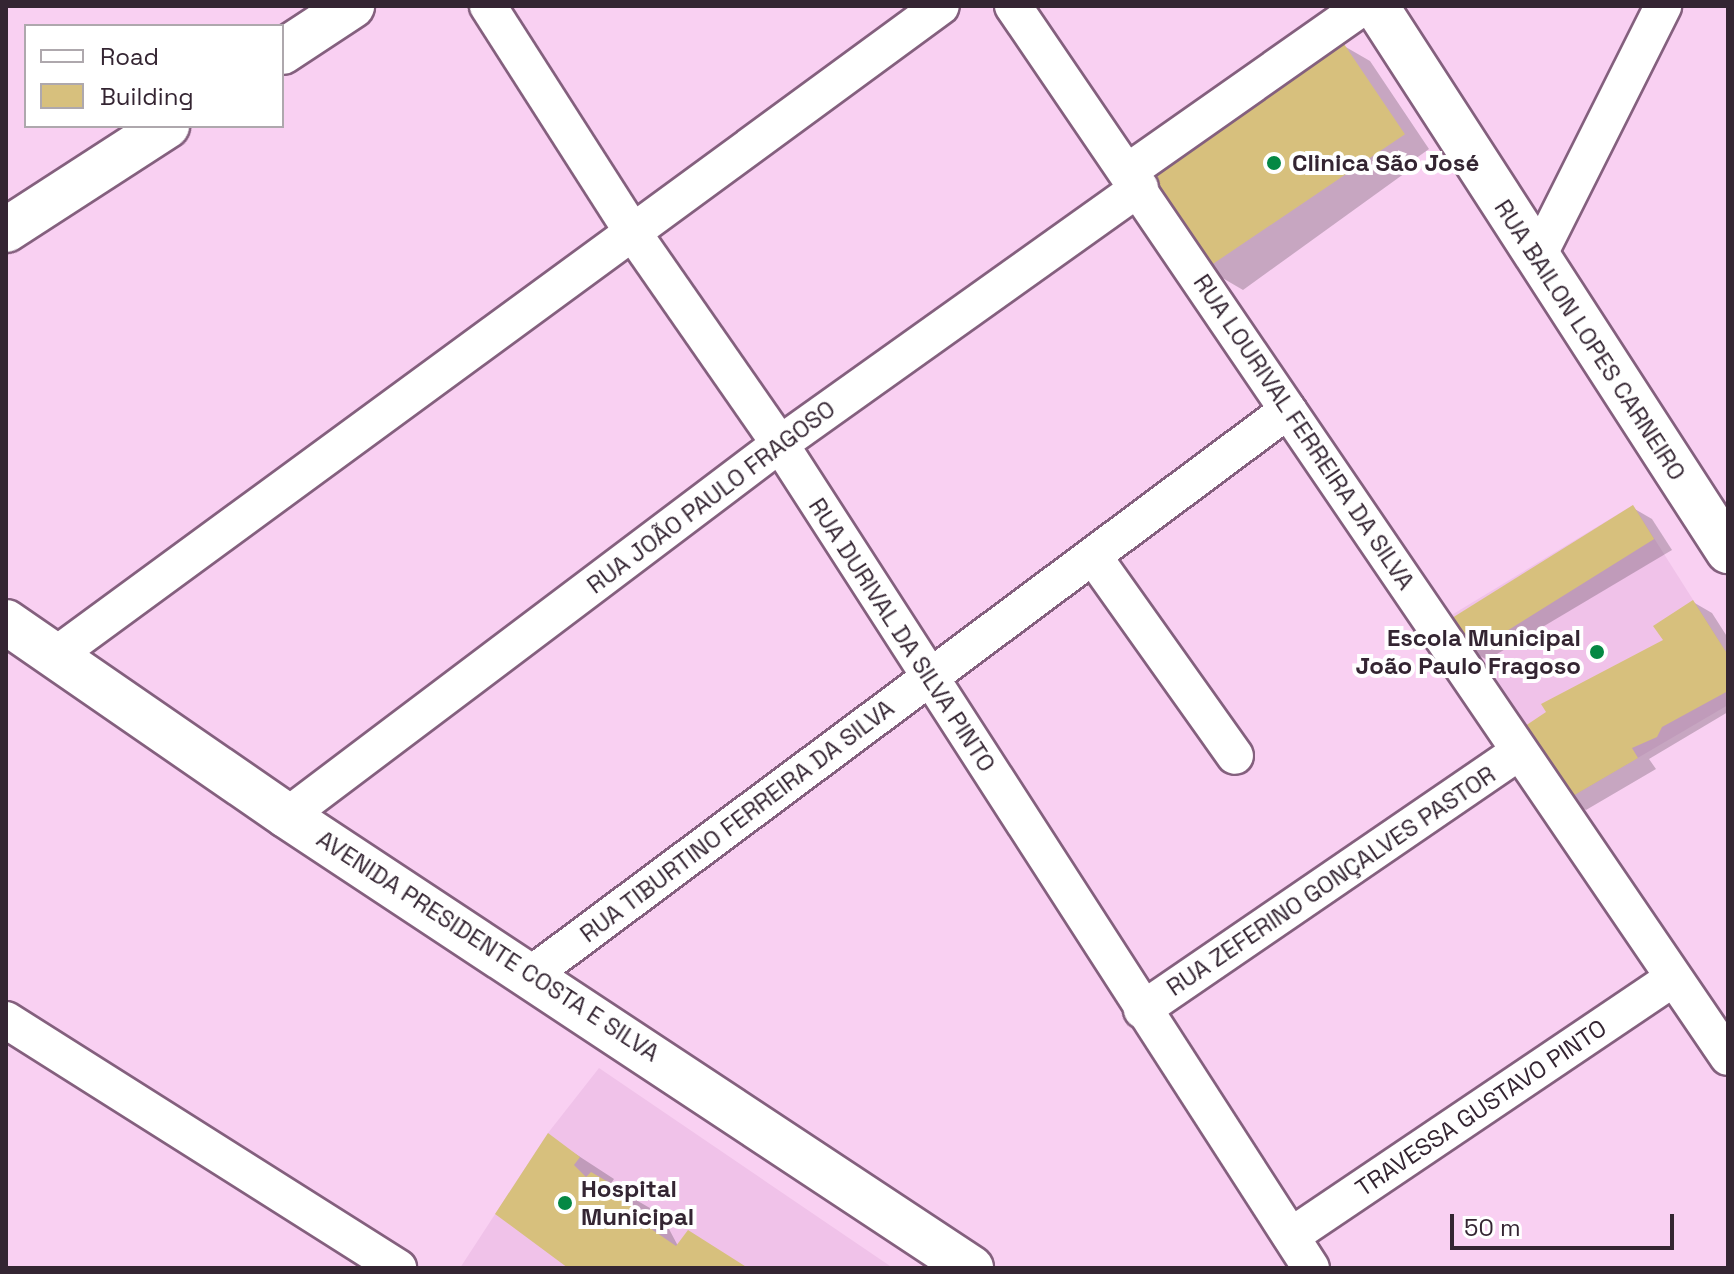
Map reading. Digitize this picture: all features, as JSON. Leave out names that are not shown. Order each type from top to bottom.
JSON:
[{"type":"main road","points":[[284,51],[352,6]]},
{"type":"main road","name":"RUA BAILON LOPES CARNEIRO","points":[[1376,6],[1728,551]]},
{"type":"main road","points":[[6,230],[164,128]]},
{"type":"main road","name":"AVENIDA PRESIDENTE COSTA E SILVA","points":[[6,622],[287,816],[532,974],[950,1261]]},
{"type":"street","name":"RUA DURIVAL DA SILVA PINTO","points":[[488,6],[631,230],[780,444],[1311,1268]]},
{"type":"street","points":[[56,655],[631,230],[941,6]]},
{"type":"street","name":"RUA LOURIVAL FERREIRA DA SILVA","points":[[1013,6],[1134,179],[1672,979],[1728,1057]]},
{"type":"street","name":"RUA JOÃO PAULO FRAGOSO","points":[[287,816],[1364,6]]},
{"type":"street","points":[[1537,258],[1663,6]]},
{"type":"street","name":"RUA TIBURTINO FERREIRA DA SILVA","points":[[532,974],[1288,410]]},
{"type":"street","points":[[1093,556],[1235,756]]},
{"type":"street","name":"RUA ZEFERINO GONÇALVES PASTOR","points":[[1142,1010],[1519,752]]},
{"type":"street","name":"TRAVESSA GUSTAVO PINTO","points":[[1291,1236],[1672,979]]},
{"type":"street","points":[[6,1020],[398,1268]]},
{"type":"shaded area","name":"Escola Municipal João Paulo Fragoso","points":[[1633,505],[1728,655],[1728,705],[1566,800],[1445,619]]},
{"type":"shaded area","points":[[599,1068],[893,1268],[460,1268],[548,1133]]},
{"type":"building","name":"Clinica São José","points":[[1344,44],[1405,134],[1201,272],[1140,182]]},
{"type":"building","points":[[1633,505],[1654,539],[1468,656],[1446,622]]},
{"type":"building","name":"Escola Municipal João Paulo Fragoso","points":[[1693,600],[1728,655],[1728,691],[1662,727],[1657,737],[1632,748],[1638,758],[1566,800],[1519,730],[1546,712],[1541,704],[1663,640],[1653,626]]},
{"type":"building","name":"Hospital Municipal","points":[[548,1133],[580,1157],[574,1165],[586,1177],[591,1172],[627,1193],[622,1199],[634,1206],[638,1220],[676,1246],[688,1230],[748,1268],[568,1268],[495,1214]]},
{"type":"place","name":"Clinica São José","points":[[1274,163]]},
{"type":"place","name":"Escola Municipal João Paulo Fragoso","points":[[1597,652]]},
{"type":"place","name":"Hospital Municipal","points":[[565,1203]]}]
